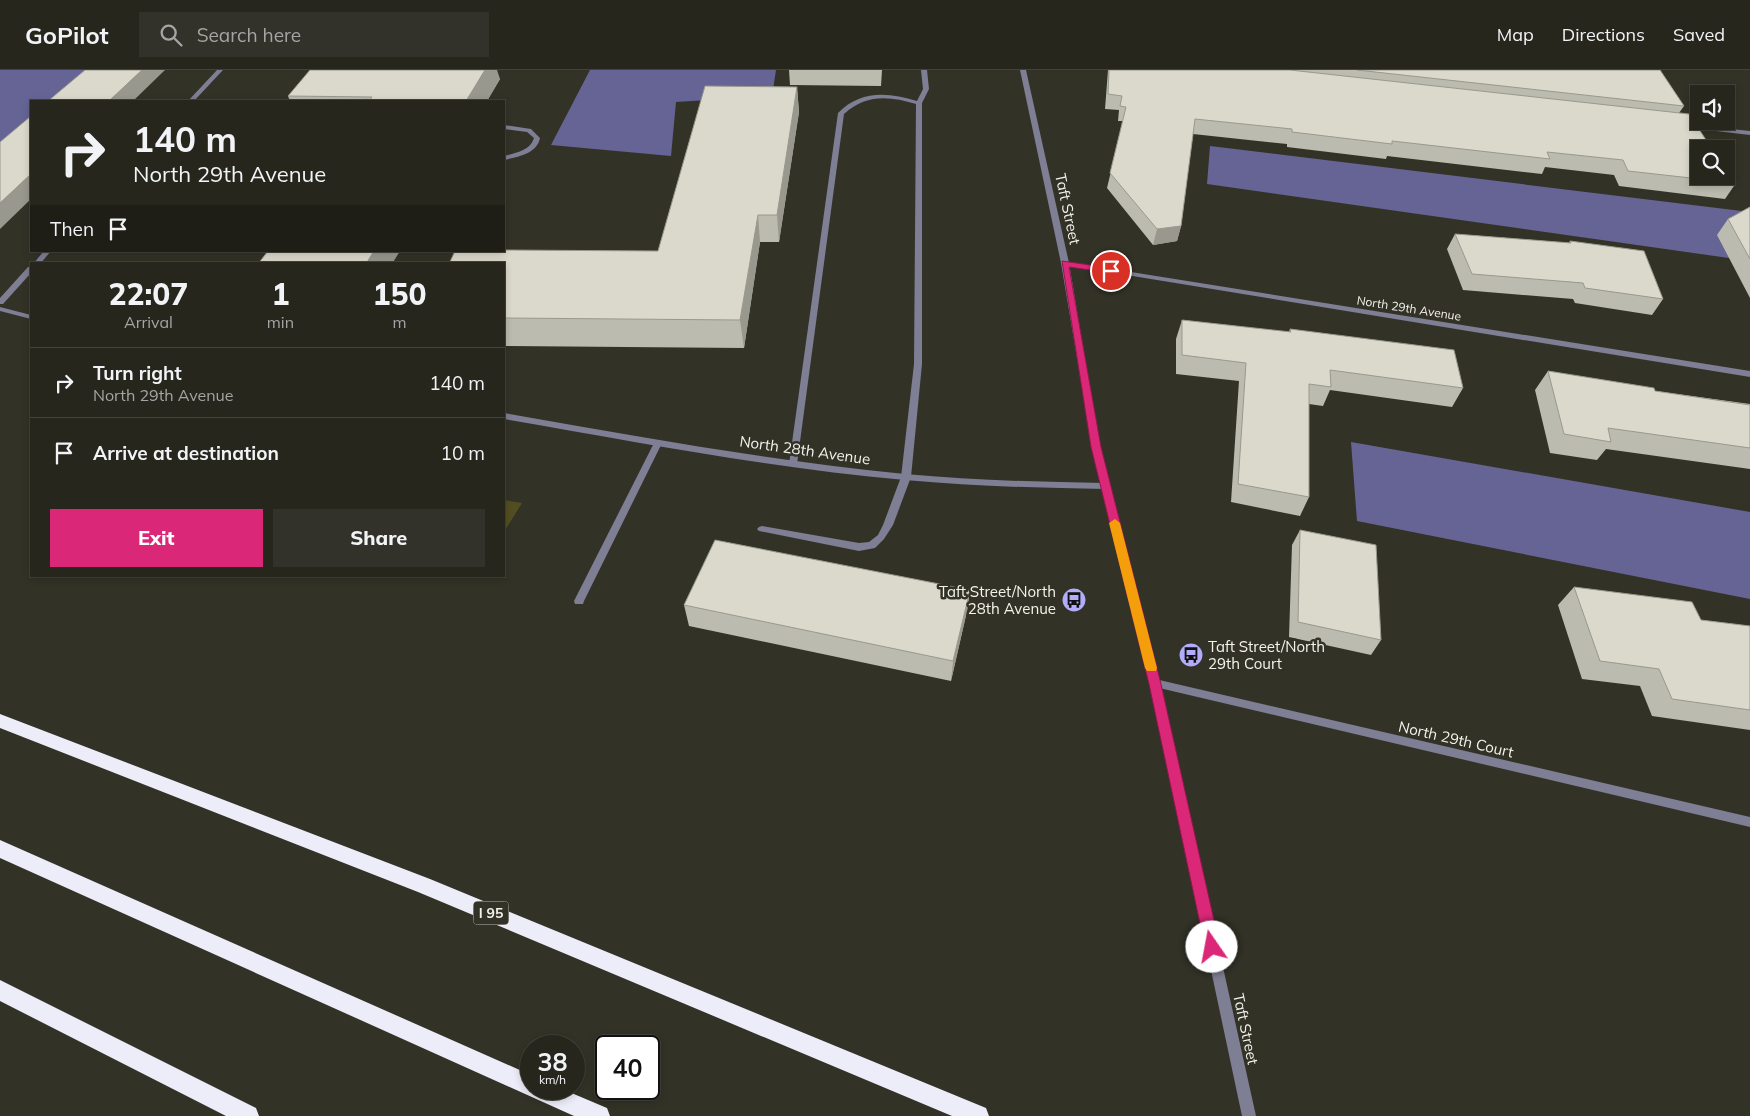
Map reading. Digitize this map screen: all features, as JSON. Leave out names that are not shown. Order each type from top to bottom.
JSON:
[{"type":"highway","name":"I 95","points":[[0,721],[423,885],[978,1116]]},
{"type":"highway","points":[[0,849],[520,1081]]},
{"type":"highway","points":[[0,990],[248,1116]]},
{"type":"highway","points":[[563,1100],[599,1116]]},
{"type":"street","points":[[192,100],[220,70]]},
{"type":"street","points":[[762,529],[859,547],[872,545],[882,537],[888,526],[906,477],[918,364],[919,103],[926,89],[924,70]]},
{"type":"street","name":"Taft Street","points":[[1022,70],[1065,263],[1096,447],[1155,684],[1249,1116]]},
{"type":"street","points":[[793,464],[842,113],[854,102],[870,98],[903,97],[919,103]]},
{"type":"street","points":[[1680,125],[1750,133]]},
{"type":"street","points":[[505,127],[529,130],[537,138],[536,143],[524,153],[505,158]]},
{"type":"street","points":[[38,262],[47,252]]},
{"type":"street","name":"North 29th Avenue","points":[[1065,263],[1750,374]]},
{"type":"street","points":[[0,302],[30,270]]},
{"type":"street","points":[[0,309],[30,317]]},
{"type":"street","name":"North 28th Avenue","points":[[505,416],[793,464],[906,477],[1046,485],[1105,486]]},
{"type":"street","points":[[579,601],[658,443]]},
{"type":"street","name":"North 29th Court","points":[[1155,684],[1750,822]]},
{"type":"shaded area","points":[[0,70],[86,70],[51,100],[30,100],[30,118],[0,144]]},
{"type":"shaded area","points":[[590,70],[776,70],[772,96],[676,102],[671,156],[551,145]]},
{"type":"shaded area","points":[[1210,146],[1750,212],[1750,261],[1207,184]]},
{"type":"shaded area","points":[[1351,442],[1750,512],[1750,599],[1357,521]]},
{"type":"shaded area","points":[[505,500],[522,503],[505,530]]},
{"type":"building","points":[[85,70],[142,70],[110,100],[49,100]]},
{"type":"building","points":[[310,70],[485,70],[467,100],[370,100],[372,97],[288,96]]},
{"type":"building","points":[[1109,70],[1290,70],[1689,114],[1690,130],[1700,130],[1706,140],[1690,140],[1690,178],[1628,171],[1623,160],[1547,152],[1550,159],[1392,141],[1392,144],[1292,132],[1292,129],[1195,119],[1181,226],[1157,229],[1110,173],[1126,107],[1120,106],[1122,96],[1108,94]]},
{"type":"building","points":[[1357,70],[1660,70],[1684,106]]},
{"type":"building","points":[[705,86],[797,87],[777,215],[758,215],[740,320],[505,318],[505,262],[450,262],[455,252],[505,252],[505,250],[658,251]]},
{"type":"building","points":[[30,117],[30,175],[0,203],[0,142]]},
{"type":"building","points":[[1750,207],[1750,259],[1728,219]]},
{"type":"building","points":[[1455,234],[1571,243],[1570,241],[1644,251],[1663,299],[1585,288],[1583,283],[1472,274]]},
{"type":"building","points":[[267,252],[373,252],[367,262],[260,262]]},
{"type":"building","points":[[1182,320],[1291,332],[1290,329],[1454,350],[1463,388],[1330,370],[1331,387],[1309,384],[1309,497],[1238,484],[1246,363],[1182,355]]},
{"type":"building","points":[[1548,371],[1654,388],[1655,391],[1750,405],[1750,448],[1608,428],[1611,442],[1564,434]]},
{"type":"building","points":[[1300,530],[1376,545],[1381,640],[1298,622]]},
{"type":"building","points":[[715,540],[970,590],[953,661],[684,605]]},
{"type":"building","points":[[1574,587],[1692,602],[1701,620],[1750,626],[1750,710],[1672,699],[1659,669],[1600,661]]},
{"type":"slow traffic","points":[[1115,523],[1151,668]]},
{"type":"place","name":"Taft Street/North 28th Avenue","points":[[1074,600]]},
{"type":"place","name":"Taft Street/North 29th Court","points":[[1191,655]]},
{"type":"route","points":[[1111,271],[1065,263],[1096,447],[1155,684],[1212,947]]}]
